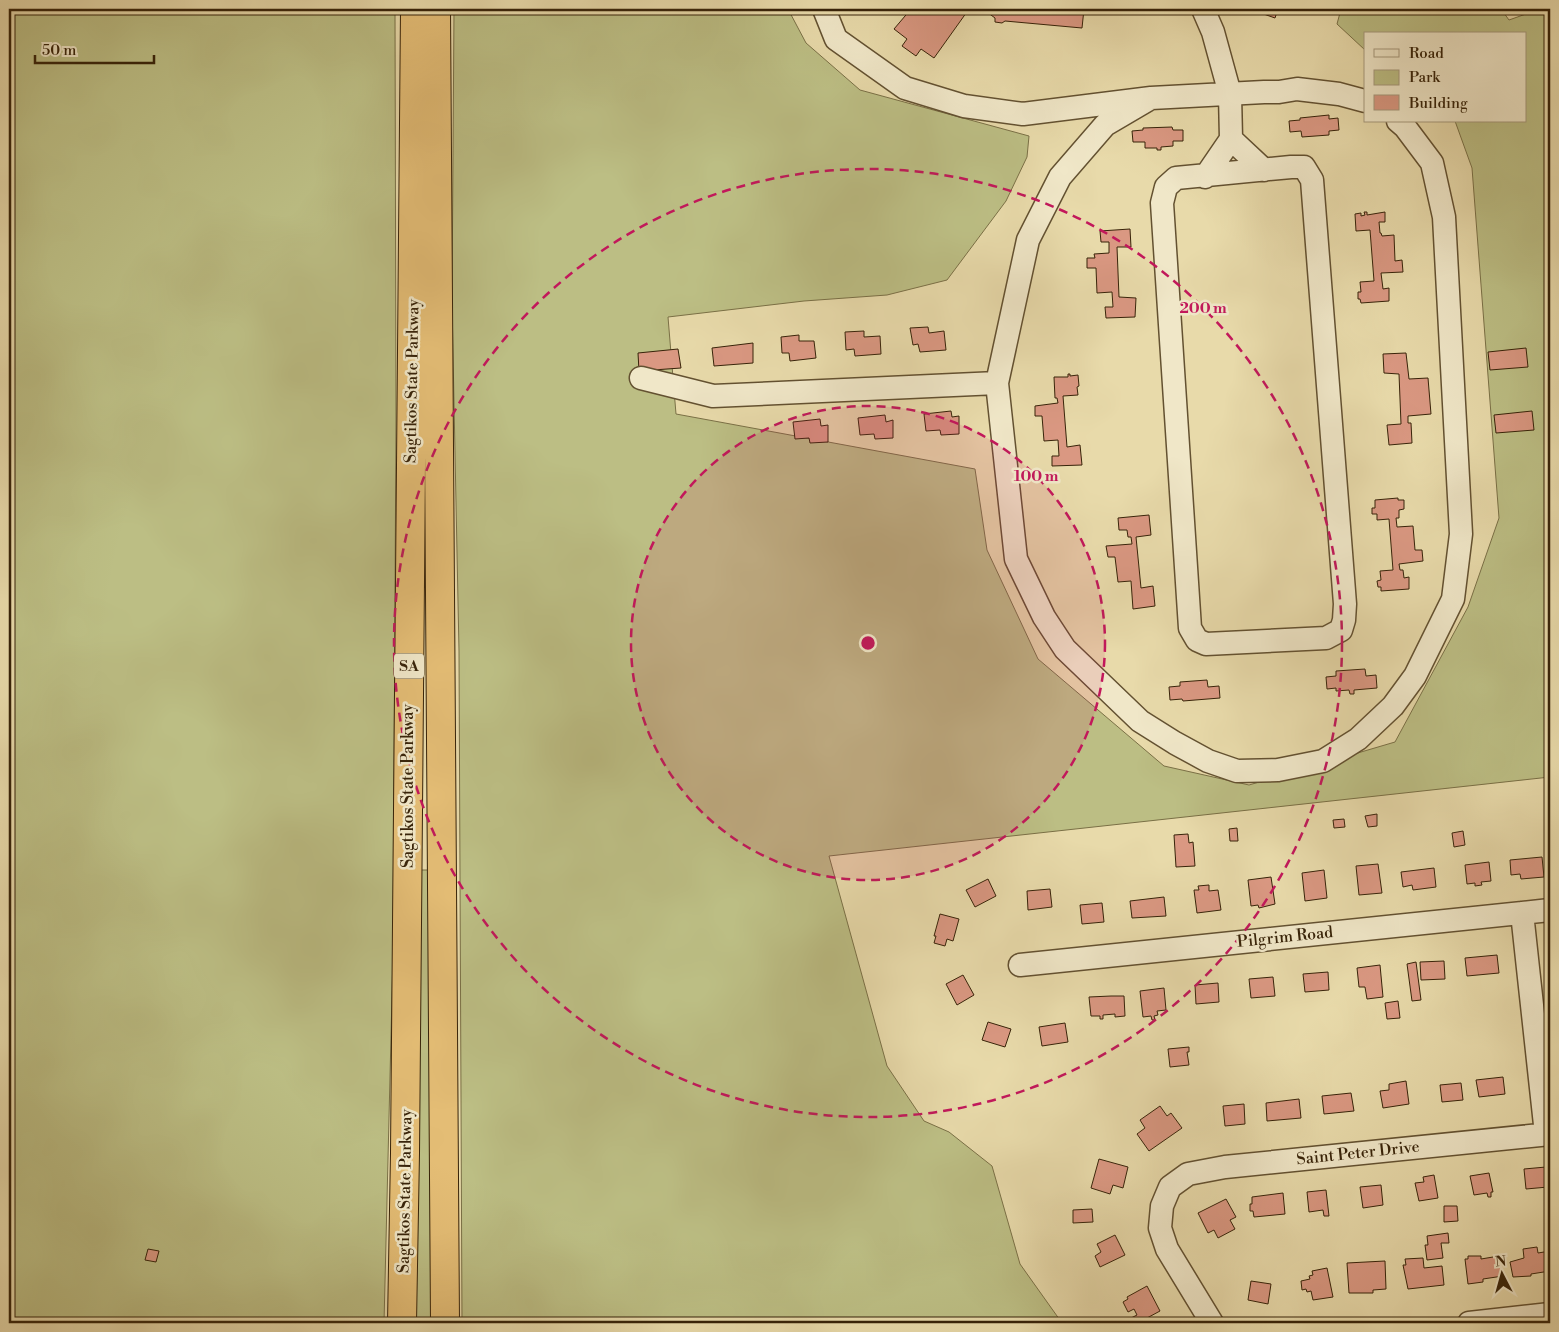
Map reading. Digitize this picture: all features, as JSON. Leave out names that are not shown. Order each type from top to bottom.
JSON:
[{"type":"highway","name":"Sagtikos State Parkway","points":[[402,1323],[406,1134],[415,9]]},
{"type":"highway","name":"Sagtikos State Parkway","points":[[436,9],[445,1323]]},
{"type":"street","points":[[824,9],[836,39],[905,88],[964,106],[1023,114],[1151,98],[1280,92],[1297,88],[1339,94],[1364,101]]},
{"type":"street","points":[[1203,9],[1213,32],[1230,94],[1231,139],[1204,176]]},
{"type":"street","points":[[1151,98],[1105,125],[1060,177],[1028,240],[997,383],[1016,559],[1044,617],[1065,648],[1140,721],[1200,756],[1237,771],[1278,770],[1323,761],[1358,738],[1393,706],[1415,676],[1453,599],[1461,534],[1444,217],[1432,163],[1399,122]]},
{"type":"street","points":[[1231,139],[1264,170]]},
{"type":"street","points":[[1304,167],[1312,180],[1345,604],[1341,630],[1326,638],[1206,644],[1197,640],[1190,628],[1162,203],[1166,188],[1176,178],[1204,176],[1304,167]]},
{"type":"street","points":[[641,378],[714,396],[997,383]]},
{"type":"street","name":"Pilgrim Road","points":[[1020,965],[1550,910]]},
{"type":"street","points":[[1522,913],[1548,1134]]},
{"type":"street","name":"Saint Peter Drive","points":[[1212,1323],[1167,1249],[1160,1228],[1162,1206],[1170,1187],[1188,1174],[1225,1166],[1548,1134]]},
{"type":"street","points":[[1469,1323],[1550,1314]]},
{"type":"green space","points":[[9,9],[395,9],[396,419],[393,954],[384,1323],[9,1323]]},
{"type":"green space","points":[[454,9],[788,9],[806,43],[860,90],[1029,136],[1027,157],[1006,201],[947,280],[887,295],[804,301],[668,317],[676,414],[975,469],[987,550],[1038,659],[1164,766],[1249,785],[1395,742],[1468,607],[1499,518],[1472,168],[1455,122],[1526,122],[1526,32],[1364,32],[1364,49],[1337,24],[1341,9],[1501,9],[1509,20],[1540,9],[1550,9],[1550,205],[1545,210],[1550,243],[1550,777],[829,856],[887,1066],[924,1121],[949,1132],[992,1166],[1020,1264],[1062,1323],[462,1323],[459,651],[452,303]]},
{"type":"green space","points":[[416,870],[433,870],[435,1322],[411,1321]]},
{"type":"building","points":[[911,9],[969,9],[934,58],[921,49],[916,56],[902,46],[907,39],[894,29]]},
{"type":"building","points":[[983,9],[1084,9],[1082,28],[1005,21],[1002,23],[995,22],[995,18]]},
{"type":"building","points":[[1259,9],[1278,9],[1275,18],[1258,12]]},
{"type":"building","points":[[1329,115],[1329,119],[1338,118],[1339,130],[1329,131],[1329,135],[1302,137],[1301,131],[1290,132],[1289,121]]},
{"type":"building","points":[[1172,127],[1173,130],[1183,130],[1183,141],[1173,141],[1173,146],[1161,147],[1161,150],[1157,150],[1157,148],[1145,148],[1145,142],[1133,142],[1132,131],[1143,130],[1143,128]]},
{"type":"building","points":[[1364,212],[1367,212],[1367,215],[1385,212],[1385,222],[1379,222],[1380,233],[1382,236],[1394,235],[1395,261],[1402,260],[1403,272],[1381,273],[1383,289],[1389,288],[1389,301],[1361,303],[1360,299],[1358,299],[1358,292],[1361,292],[1360,282],[1374,281],[1370,230],[1356,231],[1355,214],[1361,213],[1361,216],[1365,215]]},
{"type":"building","points":[[1130,229],[1131,247],[1117,247],[1119,297],[1136,298],[1135,317],[1106,318],[1105,307],[1113,307],[1112,292],[1097,293],[1096,268],[1087,268],[1087,258],[1095,258],[1094,254],[1109,253],[1109,242],[1101,242],[1100,231]]},
{"type":"building","points":[[928,327],[929,333],[944,331],[946,350],[920,352],[918,344],[913,345],[910,328]]},
{"type":"building","points":[[864,331],[864,337],[880,336],[881,354],[855,356],[854,349],[846,350],[845,332]]},
{"type":"building","points":[[799,335],[799,341],[814,341],[816,358],[790,361],[789,353],[782,353],[781,337]]},
{"type":"building","points":[[753,343],[753,363],[714,366],[712,348]]},
{"type":"building","points":[[1526,348],[1528,367],[1490,370],[1488,352]]},
{"type":"building","points":[[678,349],[681,368],[639,371],[638,353]]},
{"type":"building","points":[[1406,353],[1409,379],[1428,378],[1431,414],[1408,416],[1408,423],[1411,423],[1412,443],[1389,445],[1387,425],[1401,424],[1399,374],[1384,373],[1383,354]]},
{"type":"building","points":[[1068,374],[1070,376],[1078,375],[1079,386],[1077,387],[1078,395],[1063,396],[1067,447],[1080,445],[1082,465],[1052,466],[1052,456],[1059,456],[1058,440],[1044,441],[1042,416],[1035,416],[1035,406],[1058,403],[1057,398],[1055,398],[1054,377],[1068,377]]},
{"type":"building","points":[[951,411],[952,417],[959,416],[959,434],[941,435],[940,430],[926,431],[924,414]]},
{"type":"building","points":[[1532,411],[1534,430],[1496,433],[1494,415]]},
{"type":"building","points":[[885,415],[886,422],[893,420],[893,438],[875,439],[874,434],[860,435],[858,418]]},
{"type":"building","points":[[820,419],[821,426],[828,425],[828,442],[810,443],[809,438],[795,439],[793,422]]},
{"type":"building","points":[[1398,498],[1398,500],[1404,500],[1404,509],[1399,510],[1399,518],[1396,518],[1397,527],[1413,526],[1415,550],[1422,550],[1423,561],[1399,564],[1400,570],[1403,570],[1404,578],[1409,577],[1409,589],[1381,591],[1377,581],[1381,580],[1380,571],[1393,570],[1389,519],[1377,520],[1377,514],[1372,514],[1372,508],[1375,508],[1375,500]]},
{"type":"building","points":[[1149,515],[1151,535],[1136,537],[1141,588],[1153,586],[1155,606],[1133,609],[1131,581],[1118,582],[1115,557],[1108,557],[1106,546],[1132,544],[1127,530],[1119,530],[1118,518]]},
{"type":"building","points":[[1365,669],[1366,676],[1376,675],[1377,688],[1354,690],[1354,694],[1350,694],[1349,690],[1336,691],[1336,688],[1327,689],[1326,677],[1336,676],[1336,671]]},
{"type":"building","points":[[1207,680],[1208,687],[1219,686],[1220,698],[1183,701],[1182,699],[1170,700],[1169,687],[1180,686],[1180,682]]},
{"type":"building","points":[[1377,814],[1377,826],[1368,827],[1365,816]]},
{"type":"building","points":[[1344,819],[1345,827],[1334,828],[1333,820]]},
{"type":"building","points":[[1237,828],[1238,841],[1230,841],[1229,829]]},
{"type":"building","points":[[1463,831],[1465,845],[1454,847],[1452,833]]},
{"type":"building","points":[[1188,834],[1189,843],[1193,842],[1195,866],[1176,867],[1174,835]]},
{"type":"building","points":[[1542,857],[1544,877],[1521,879],[1520,874],[1511,875],[1510,860]]},
{"type":"building","points":[[1489,862],[1491,881],[1481,882],[1482,885],[1475,886],[1475,883],[1467,884],[1465,865]]},
{"type":"building","points":[[1378,864],[1382,893],[1359,895],[1356,866]]},
{"type":"building","points":[[1434,868],[1436,887],[1413,890],[1412,885],[1403,887],[1401,872]]},
{"type":"building","points":[[1324,870],[1327,898],[1305,901],[1302,873]]},
{"type":"building","points":[[1271,877],[1275,904],[1259,908],[1258,905],[1251,906],[1248,880]]},
{"type":"building","points":[[988,879],[996,896],[975,907],[966,890]]},
{"type":"building","points":[[1209,885],[1209,891],[1218,890],[1221,910],[1197,913],[1194,890],[1199,890],[1198,886]]},
{"type":"building","points":[[1050,889],[1052,907],[1028,910],[1027,891]]},
{"type":"building","points":[[1164,897],[1166,916],[1132,918],[1130,901]]},
{"type":"building","points":[[1102,903],[1104,922],[1082,924],[1080,905]]},
{"type":"building","points":[[940,914],[959,919],[953,941],[947,939],[945,946],[934,943]]},
{"type":"building","points":[[1497,955],[1499,973],[1467,976],[1465,958]]},
{"type":"building","points":[[1444,961],[1445,979],[1421,980],[1420,962]]},
{"type":"building","points":[[1416,962],[1421,1000],[1412,1001],[1407,964]]},
{"type":"building","points":[[1380,965],[1383,997],[1367,999],[1365,987],[1359,987],[1357,968]]},
{"type":"building","points":[[1328,972],[1329,990],[1305,992],[1303,974]]},
{"type":"building","points":[[963,975],[974,995],[957,1005],[946,984]]},
{"type":"building","points":[[1273,977],[1275,996],[1251,998],[1249,979]]},
{"type":"building","points":[[1218,983],[1219,1002],[1196,1004],[1195,985]]},
{"type":"building","points":[[1164,988],[1166,1010],[1157,1011],[1158,1015],[1154,1016],[1155,1020],[1152,1020],[1151,1016],[1143,1017],[1140,991]]},
{"type":"building","points":[[1124,996],[1125,1016],[1115,1017],[1115,1014],[1103,1015],[1103,1019],[1100,1019],[1100,1016],[1091,1016],[1089,997]]},
{"type":"building","points":[[1398,1001],[1400,1018],[1387,1019],[1385,1003]]},
{"type":"building","points":[[988,1022],[1011,1029],[1005,1047],[982,1040]]},
{"type":"building","points":[[1065,1023],[1068,1042],[1042,1046],[1039,1027]]},
{"type":"building","points":[[1189,1047],[1189,1052],[1187,1052],[1189,1065],[1170,1067],[1168,1049]]},
{"type":"building","points":[[1503,1077],[1505,1094],[1479,1097],[1476,1080]]},
{"type":"building","points":[[1406,1081],[1409,1104],[1383,1108],[1380,1091],[1389,1090],[1389,1084]]},
{"type":"building","points":[[1461,1083],[1463,1100],[1442,1102],[1440,1085]]},
{"type":"building","points":[[1351,1093],[1354,1111],[1324,1114],[1322,1096]]},
{"type":"building","points":[[1299,1099],[1301,1118],[1267,1121],[1266,1103]]},
{"type":"building","points":[[1244,1104],[1245,1124],[1225,1126],[1223,1106]]},
{"type":"building","points":[[1160,1106],[1167,1116],[1171,1113],[1182,1128],[1149,1151],[1137,1134],[1145,1128],[1140,1120]]},
{"type":"building","points":[[1099,1159],[1128,1167],[1123,1188],[1113,1185],[1110,1194],[1091,1188]]},
{"type":"building","points":[[1550,1167],[1550,1184],[1548,1184],[1548,1187],[1526,1189],[1524,1169]]},
{"type":"building","points":[[1489,1173],[1493,1192],[1491,1192],[1491,1197],[1488,1197],[1487,1193],[1474,1195],[1470,1176]]},
{"type":"building","points":[[1434,1175],[1438,1198],[1419,1201],[1415,1183],[1424,1182],[1423,1177]]},
{"type":"building","points":[[1381,1185],[1383,1205],[1363,1208],[1360,1187]]},
{"type":"building","points":[[1326,1190],[1329,1216],[1324,1216],[1323,1210],[1309,1212],[1307,1192]]},
{"type":"building","points":[[1283,1193],[1285,1214],[1254,1217],[1253,1211],[1250,1211],[1252,1197]]},
{"type":"building","points":[[1226,1199],[1236,1217],[1230,1220],[1235,1229],[1218,1238],[1214,1230],[1208,1233],[1198,1213]]},
{"type":"building","points":[[1444,1206],[1457,1206],[1458,1221],[1444,1222]]},
{"type":"building","points":[[1092,1209],[1093,1222],[1073,1223],[1073,1210]]},
{"type":"building","points":[[1448,1233],[1449,1243],[1441,1243],[1443,1258],[1427,1260],[1425,1245],[1428,1245],[1427,1236]]},
{"type":"building","points":[[1115,1235],[1125,1255],[1100,1267],[1095,1256],[1101,1252],[1097,1244]]},
{"type":"building","points":[[1537,1247],[1538,1253],[1550,1251],[1550,1271],[1531,1274],[1531,1276],[1513,1277],[1510,1262],[1524,1258],[1523,1249]]},
{"type":"building","points":[[148,1249],[159,1251],[156,1262],[145,1260]]},
{"type":"building","points":[[1468,1256],[1481,1256],[1481,1259],[1499,1256],[1503,1276],[1483,1279],[1483,1282],[1468,1284],[1465,1259],[1468,1259]]},
{"type":"building","points":[[1423,1258],[1424,1268],[1442,1266],[1444,1285],[1408,1289],[1403,1265],[1406,1265],[1405,1259]]},
{"type":"building","points":[[1385,1261],[1386,1289],[1373,1290],[1373,1293],[1349,1293],[1347,1263]]},
{"type":"building","points":[[1327,1268],[1333,1297],[1313,1300],[1311,1291],[1302,1290],[1301,1281],[1310,1279],[1309,1276],[1313,1275],[1312,1271]]},
{"type":"building","points":[[1251,1281],[1271,1284],[1268,1304],[1248,1300]]},
{"type":"building","points":[[1147,1286],[1160,1311],[1147,1318],[1150,1323],[1126,1323],[1125,1321],[1137,1315],[1134,1309],[1128,1312],[1123,1302],[1128,1299],[1127,1297]]}]
